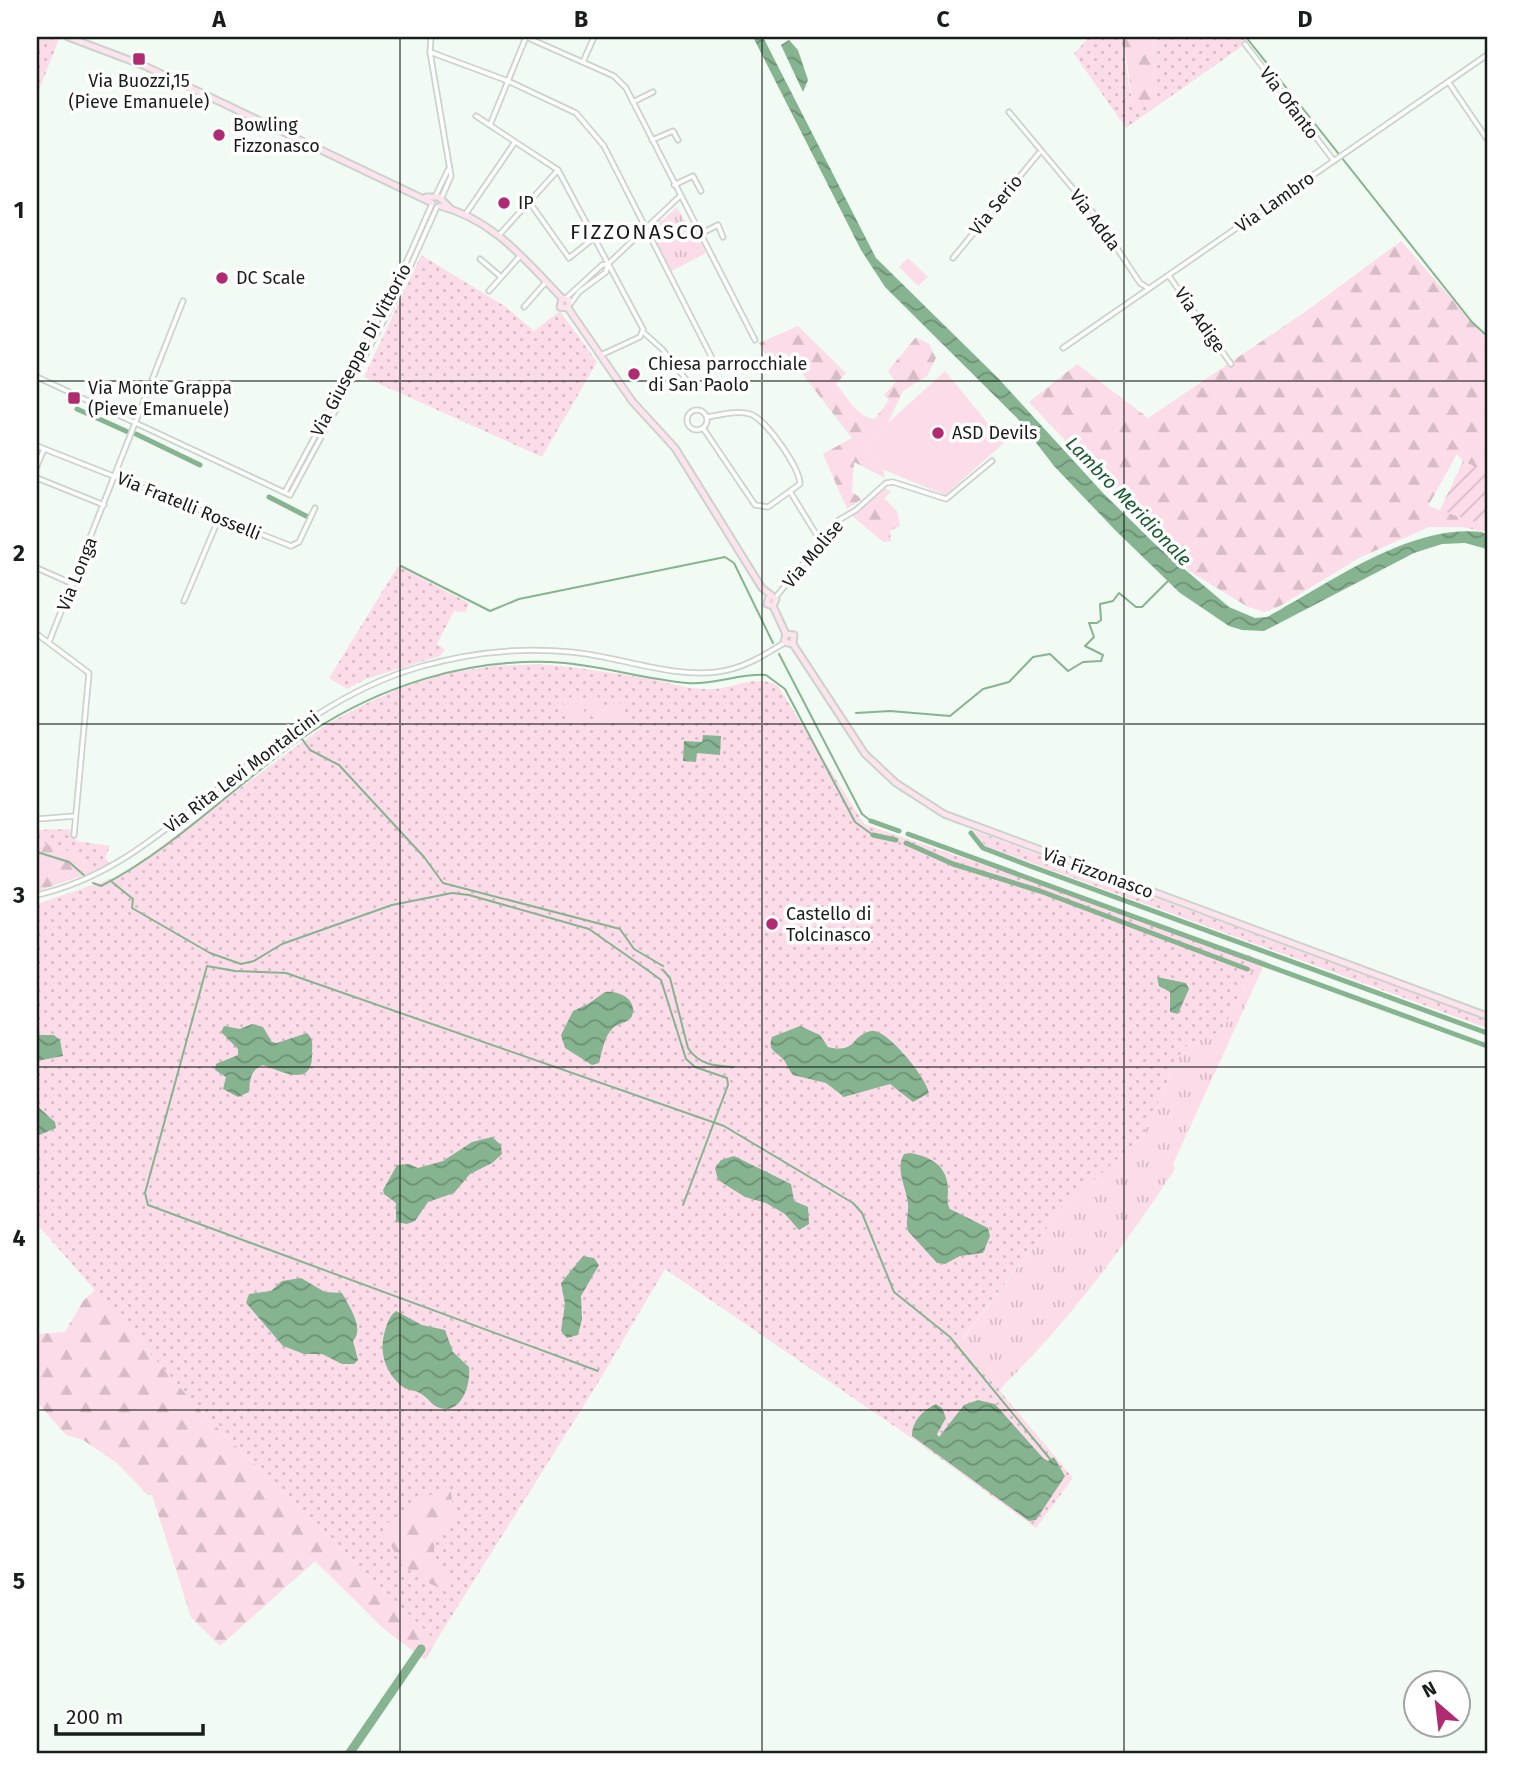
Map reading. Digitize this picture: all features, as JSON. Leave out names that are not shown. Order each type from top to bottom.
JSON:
[{"type":"main road","points":[[68,37],[145,66],[465,215],[500,234],[567,302],[599,356],[632,401],[674,447],[772,597],[766,602],[773,606],[786,634],[782,644],[793,644]]},
{"type":"main road","name":"Via Fizzonasco","points":[[786,634],[794,635],[793,644],[865,754],[896,783],[944,814],[1470,1010],[1487,1014]]},
{"type":"street","points":[[431,37],[430,52],[508,81],[576,113],[604,146],[712,358]]},
{"type":"street","points":[[490,125],[526,37],[619,79],[755,340]]},
{"type":"street","points":[[583,62],[594,37]]},
{"type":"street","name":"Via Ofanto","points":[[1245,44],[1335,160]]},
{"type":"street","name":"Via Giuseppe Di Vittorio","points":[[351,375],[284,493],[289,495],[351,375],[413,255],[436,202],[450,181],[430,52]]},
{"type":"street","name":"Via Lambro","points":[[1063,348],[1487,55]]},
{"type":"street","points":[[1449,83],[1487,139]]},
{"type":"street","points":[[633,102],[653,92]]},
{"type":"street","name":"Via Adda","points":[[1009,112],[1039,153],[1095,215],[1138,280],[1148,288]]},
{"type":"street","points":[[476,116],[558,170],[643,332],[662,349],[688,382]]},
{"type":"street","points":[[652,141],[673,131],[678,140]]},
{"type":"street","points":[[465,215],[515,142]]},
{"type":"street","name":"Via Serio","points":[[953,258],[1039,153]]},
{"type":"street","points":[[500,234],[558,170]]},
{"type":"street","points":[[674,185],[693,176],[701,191]]},
{"type":"street","points":[[567,302],[606,272],[608,264],[680,196]]},
{"type":"street","points":[[528,200],[569,258],[594,238]]},
{"type":"street","points":[[700,234],[718,225],[723,237]]},
{"type":"street","points":[[489,291],[520,255]]},
{"type":"street","points":[[480,259],[501,277]]},
{"type":"street","points":[[567,302],[602,265],[608,264]]},
{"type":"street","name":"Via Adige","points":[[1170,276],[1231,365]]},
{"type":"street","points":[[524,307],[546,282]]},
{"type":"street","name":"Via Longa","points":[[49,642],[183,302]]},
{"type":"street","points":[[599,356],[640,337],[643,332]]},
{"type":"street","points":[[37,377],[284,493]]},
{"type":"street","points":[[698,410],[707,417],[741,413],[763,422],[800,476],[800,484],[768,507],[755,505],[703,428],[692,428],[687,418],[691,412],[698,410]]},
{"type":"street","points":[[703,428],[707,417]]},
{"type":"street","name":"Via Fratelli Rosselli","points":[[37,446],[294,546],[315,509]]},
{"type":"street","points":[[37,466],[44,449]]},
{"type":"street","name":"Via Molise","points":[[772,597],[839,520],[865,503],[886,483],[894,482],[946,499],[992,461]]},
{"type":"street","points":[[37,478],[104,505]]},
{"type":"street","points":[[791,493],[821,543]]},
{"type":"street","points":[[184,601],[219,517]]},
{"type":"street","points":[[37,568],[74,584]]},
{"type":"street","points":[[37,634],[89,673],[74,835]]},
{"type":"street","name":"Via Rita Levi Montalcini","points":[[37,895],[83,881],[126,859],[302,723],[364,688],[405,672],[466,656],[532,650],[599,655],[687,672],[709,673],[741,666],[782,644]]},
{"type":"street","points":[[37,819],[75,816]]},
{"type":"green space","points":[[37,37],[59,39],[37,95]]},
{"type":"green space","points":[[1089,37],[1119,38],[1136,110],[1156,101],[1153,41],[1161,37],[1243,37],[1248,42],[1126,128],[1074,54]]},
{"type":"green space","points":[[1118,37],[1161,37],[1153,41],[1156,101],[1136,111],[1125,55]]},
{"type":"green space","points":[[677,207],[688,227],[692,226],[706,253],[670,272],[649,231],[659,219],[662,221]]},
{"type":"green space","points":[[1401,241],[1487,339],[1487,473],[1463,461],[1457,454],[1428,506],[1481,524],[1487,513],[1487,532],[1461,527],[1429,527],[1361,557],[1280,606],[1265,612],[1248,607],[1189,571],[1029,402],[1077,364],[1148,418],[1305,312]]},
{"type":"green space","points":[[421,255],[506,307],[534,331],[560,311],[597,362],[542,457],[364,377]]},
{"type":"green space","points":[[908,258],[928,277],[918,286],[899,267]]},
{"type":"green space","points":[[798,326],[846,373],[836,384],[853,406],[863,415],[875,419],[889,400],[884,395],[896,382],[888,371],[916,337],[929,344],[936,358],[927,376],[903,391],[888,423],[865,450],[883,469],[885,478],[854,462],[852,492],[862,499],[847,509],[823,454],[852,438],[786,353],[769,361],[759,343]]},
{"type":"green space","name":"ASD Devils","points":[[945,371],[1004,443],[945,495],[884,470],[865,450],[888,423]]},
{"type":"green space","points":[[1463,461],[1487,473],[1487,513],[1481,524],[1440,510]]},
{"type":"green space","points":[[885,488],[891,492],[884,498],[897,511],[900,526],[890,531],[891,541],[883,542],[851,515]]},
{"type":"green space","points":[[398,566],[469,603],[466,612],[454,611],[437,644],[445,650],[440,656],[366,679],[347,689],[329,678]]},
{"type":"green space","points":[[539,664],[609,672],[703,689],[753,681],[769,682],[778,686],[864,824],[1257,958],[1223,1030],[1183,1048],[1143,1136],[1060,1211],[961,1341],[1002,1387],[1000,1391],[1073,1478],[1036,1528],[916,1441],[665,1269],[601,1378],[436,1641],[204,1415],[37,1224],[37,904],[122,875],[327,724],[365,704],[403,687],[446,673],[494,666]]},
{"type":"green space","points":[[575,695],[587,716],[574,723],[562,702]]},
{"type":"green space","points":[[598,696],[610,721],[598,727],[585,703]]},
{"type":"green space","points":[[618,699],[631,724],[619,730],[606,705]]},
{"type":"green space","points":[[69,829],[77,841],[110,846],[105,858],[111,864],[97,871],[71,852],[37,841],[37,830]]},
{"type":"green space","points":[[973,830],[1487,1020],[1487,1028],[985,846]]},
{"type":"green space","points":[[37,841],[71,852],[97,871],[37,891]]},
{"type":"green space","points":[[1257,958],[1266,961],[1173,1164],[1175,1169],[1094,1283],[1027,1362],[1002,1387],[961,1342],[1060,1211],[1143,1136],[1183,1048],[1223,1030]]},
{"type":"green space","points":[[95,1290],[204,1415],[436,1641],[425,1660],[384,1629],[315,1561],[220,1646],[191,1617],[152,1495],[148,1495],[117,1463],[83,1440],[66,1435],[37,1402],[37,1334],[65,1332],[83,1301]]},
{"type":"green space","points":[[440,1491],[451,1492],[453,1519],[448,1528],[435,1537],[433,1566],[454,1579],[450,1587],[430,1584],[403,1567],[382,1525],[406,1515],[411,1503]]},
{"type":"water","points":[[753,37],[763,37],[876,258],[998,378],[1103,493],[1155,544],[1229,607],[1255,618],[1267,617],[1343,573],[1399,546],[1426,537],[1454,532],[1482,532],[1487,535],[1487,549],[1465,543],[1442,544],[1414,553],[1264,631],[1242,630],[1229,626],[1180,593],[1054,466],[1017,418],[885,287],[861,250]]},
{"type":"water","points":[[789,40],[798,50],[808,80],[803,92],[781,45]]},
{"type":"water","points":[[703,735],[721,736],[720,755],[697,753],[696,762],[683,761],[684,741],[702,742]]},
{"type":"water","points":[[1157,977],[1186,983],[1189,989],[1178,1014],[1170,1012],[1170,992],[1159,986]]},
{"type":"water","points":[[605,992],[616,993],[630,1000],[632,1016],[610,1032],[599,1063],[592,1065],[565,1048],[561,1035],[573,1011]]},
{"type":"water","points":[[252,1024],[263,1027],[272,1042],[277,1043],[307,1033],[312,1043],[311,1065],[307,1071],[295,1075],[263,1065],[253,1073],[249,1092],[238,1097],[223,1089],[226,1077],[215,1070],[216,1064],[238,1055],[238,1049],[221,1032],[224,1026],[240,1029]]},
{"type":"water","points":[[800,1026],[820,1035],[828,1047],[837,1048],[849,1046],[865,1033],[878,1032],[887,1037],[905,1056],[927,1086],[929,1093],[913,1102],[890,1084],[844,1097],[826,1083],[793,1075],[784,1060],[771,1048],[771,1042],[772,1037]]},
{"type":"water","points":[[37,1035],[54,1035],[60,1040],[63,1056],[37,1061]]},
{"type":"water","points":[[37,1106],[55,1122],[56,1128],[37,1136]]},
{"type":"water","points":[[492,1137],[501,1145],[502,1154],[492,1163],[470,1174],[454,1193],[428,1202],[415,1221],[407,1224],[396,1222],[396,1203],[384,1194],[383,1190],[397,1165],[409,1164],[418,1168],[443,1161],[472,1142]]},
{"type":"water","points":[[910,1153],[932,1160],[942,1169],[947,1182],[950,1209],[988,1228],[990,1236],[983,1253],[960,1256],[945,1264],[937,1263],[908,1231],[908,1203],[901,1166],[904,1154]]},
{"type":"water","points":[[734,1156],[791,1184],[794,1201],[808,1207],[809,1224],[799,1230],[785,1214],[766,1203],[745,1197],[718,1180],[715,1168],[721,1160]]},
{"type":"water","points":[[583,1256],[594,1258],[599,1265],[581,1296],[582,1319],[578,1335],[567,1338],[561,1331],[565,1304],[561,1283]]},
{"type":"water","points":[[301,1278],[325,1292],[342,1293],[357,1324],[353,1341],[358,1360],[354,1364],[342,1364],[322,1354],[304,1354],[283,1346],[246,1303],[249,1294],[271,1291],[282,1281]]},
{"type":"water","points":[[396,1311],[422,1325],[445,1330],[453,1352],[469,1367],[467,1389],[454,1407],[437,1407],[421,1393],[403,1387],[389,1370],[384,1357],[383,1342],[388,1322]]},
{"type":"water","points":[[978,1400],[995,1404],[1043,1458],[1048,1461],[1054,1457],[1065,1476],[1036,1520],[1029,1521],[912,1436],[916,1421],[931,1406],[936,1404],[942,1408],[946,1418],[937,1434],[939,1437],[964,1405]]},
{"type":"waterway","points":[[1246,37],[1472,322],[1487,336]]},
{"type":"waterway","points":[[77,409],[128,432]]},
{"type":"waterway","points":[[136,434],[200,465]]},
{"type":"waterway","points":[[269,497],[308,517]]},
{"type":"waterway","points":[[401,566],[490,611],[519,599],[725,557],[734,563],[773,643]]},
{"type":"waterway","points":[[856,713],[890,711],[950,716],[983,689],[1009,682],[1033,657],[1050,654],[1068,671],[1083,662],[1101,661],[1103,655],[1085,646],[1094,637],[1089,623],[1101,620],[1100,604],[1113,601],[1119,593],[1136,607],[1142,607],[1169,580]]},
{"type":"waterway","points":[[779,654],[862,814],[871,821]]},
{"type":"waterway","points":[[93,883],[101,886],[129,870],[182,833],[284,751],[311,732],[366,701],[395,689],[456,671],[519,662],[568,663],[687,683],[766,675],[785,689],[855,822],[873,835]]},
{"type":"waterway","points":[[302,739],[310,750],[339,765],[424,857],[443,883],[620,929],[634,949],[663,966]]},
{"type":"waterway","points":[[871,821],[899,831]]},
{"type":"waterway","points":[[971,833],[983,848],[1487,1033]]},
{"type":"waterway","points":[[908,834],[1487,1046]]},
{"type":"waterway","points":[[873,835],[896,840]]},
{"type":"waterway","points":[[906,843],[953,864],[1040,891],[1247,969]]},
{"type":"waterway","points":[[37,852],[69,862],[85,876]]},
{"type":"waterway","points":[[112,882],[133,899],[132,908],[210,953],[241,964],[254,961],[282,944],[392,905],[452,893],[469,895],[589,929],[661,980],[686,1059],[695,1067],[727,1078],[728,1085],[683,1205]]},
{"type":"waterway","points":[[598,1371],[148,1205],[145,1193],[207,966],[235,971],[286,973],[724,1126],[853,1203],[862,1213],[894,1292],[950,1337],[1050,1459]]},
{"type":"waterway","points":[[663,970],[670,978],[688,1048],[692,1054],[714,1065],[734,1067]]},
{"type":"waterway","points":[[349,1754],[421,1649]]},
{"type":"place","name":"Via Buozzi,15 (Pieve Emanuele)","points":[[139,59]]},
{"type":"place","name":"Bowling Fizzonasco","points":[[219,135]]},
{"type":"place","name":"IP","points":[[504,203]]},
{"type":"place","name":"DC Scale","points":[[222,278]]},
{"type":"place","name":"Chiesa parrocchiale di San Paolo","points":[[634,374]]},
{"type":"place","name":"Via Monte Grappa (Pieve Emanuele)","points":[[74,398]]},
{"type":"place","name":"ASD Devils","points":[[938,433]]},
{"type":"place","name":"Castello di Tolcinasco","points":[[772,924]]},
{"type":"district","name":"FIZZONASCO","points":[[638,232]]},
{"type":"water label","name":"Lambro Meridionale","points":[[1129,501]]}]
